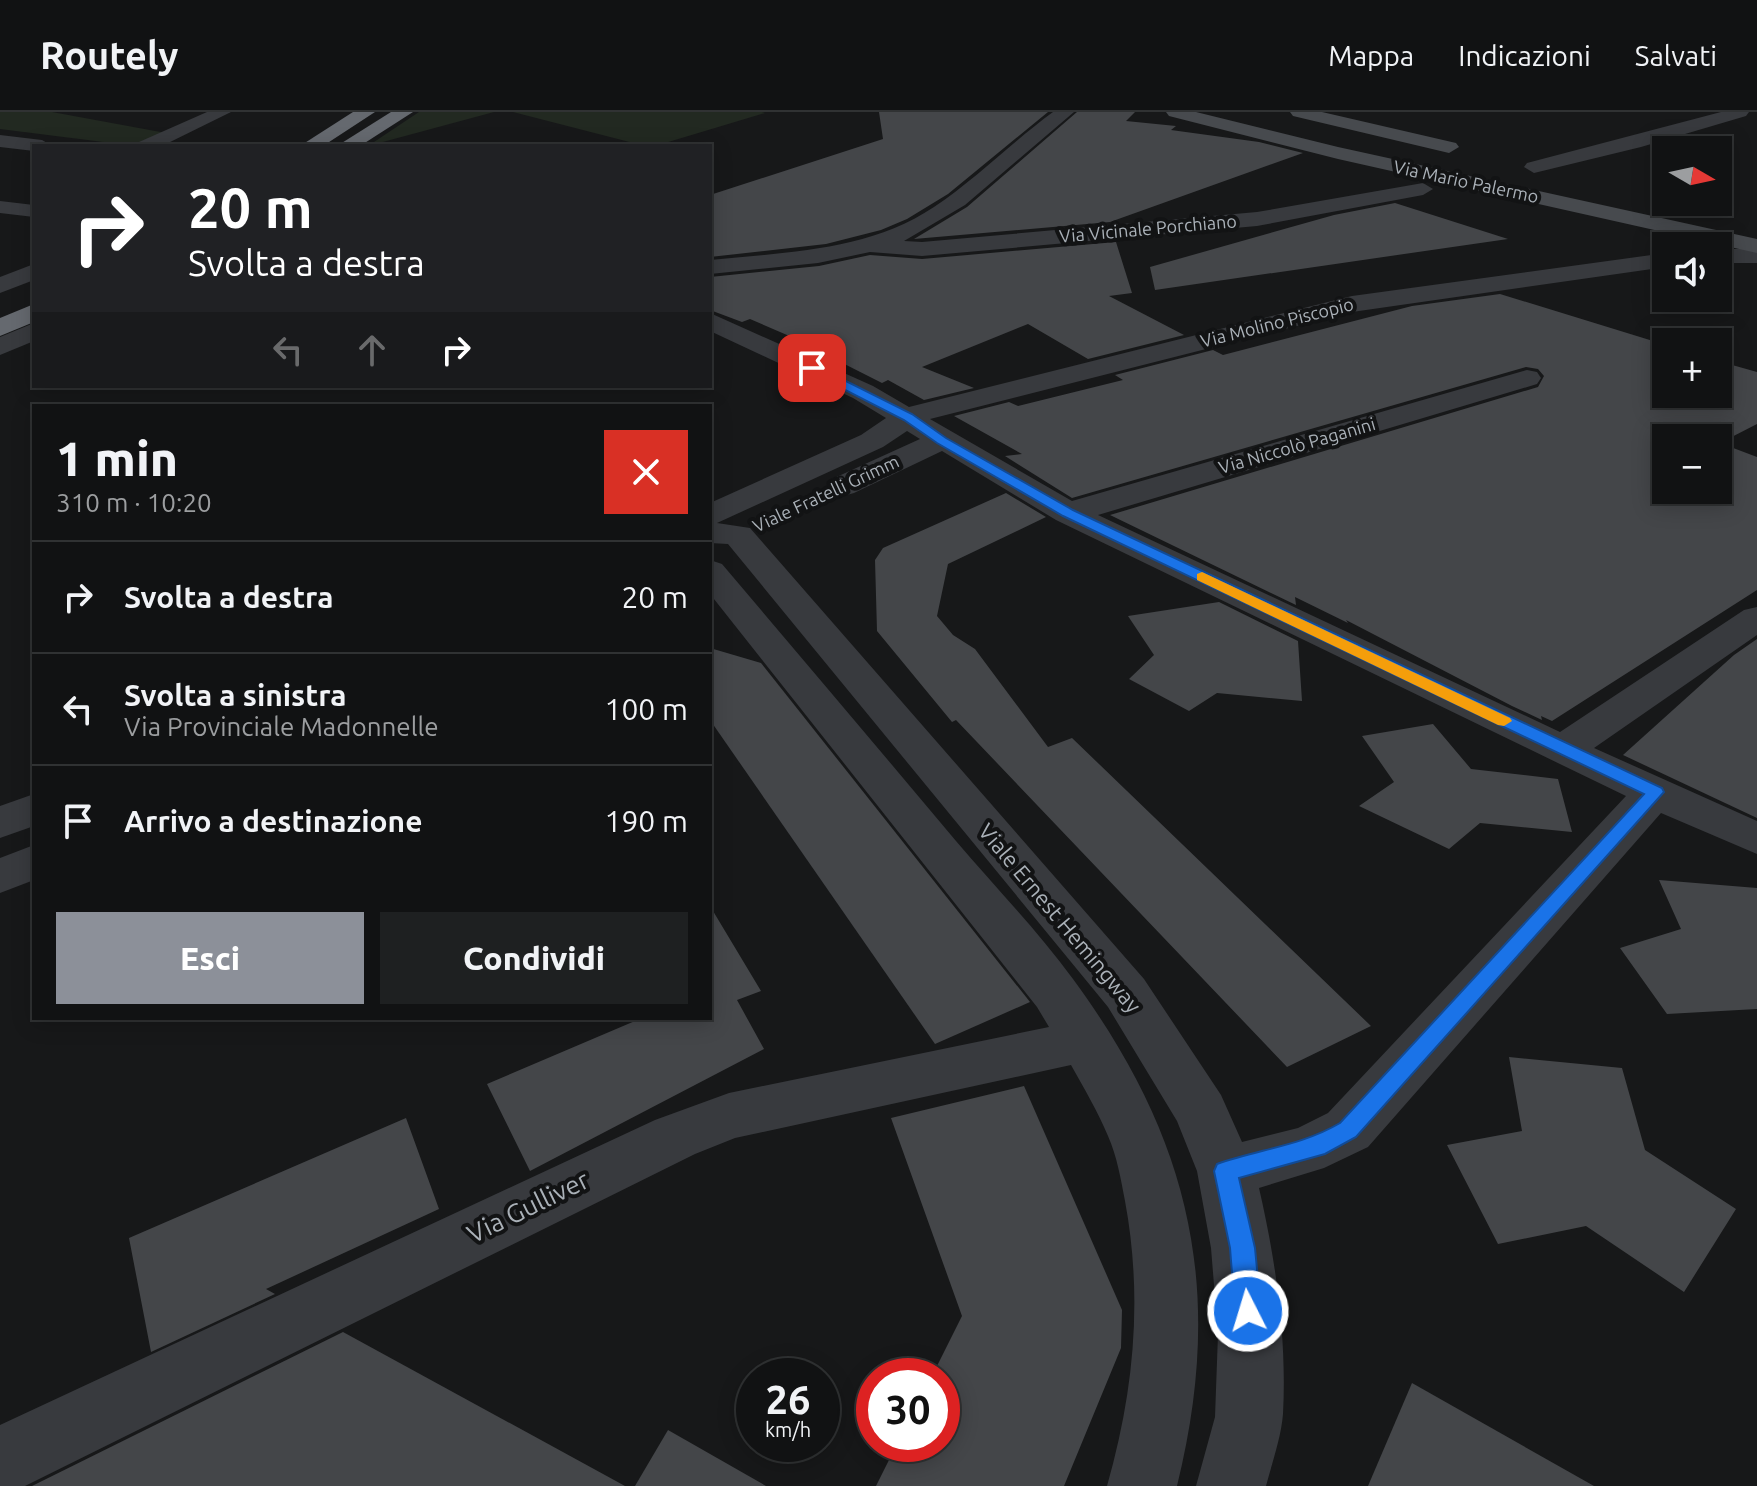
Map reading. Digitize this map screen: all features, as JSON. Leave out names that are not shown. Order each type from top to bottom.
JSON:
[{"type":"highway","points":[[313,144],[366,112]]},
{"type":"highway","points":[[350,144],[404,112]]},
{"type":"highway","points":[[0,304],[32,289]]},
{"type":"highway","points":[[0,328],[32,313]]},
{"type":"street","points":[[150,144],[222,112]]},
{"type":"street","points":[[712,267],[871,245],[896,237],[939,213],[1065,112]]},
{"type":"street","name":"Via Mario Palermo","points":[[1175,112],[1338,153],[1757,246]]},
{"type":"street","name":"Via Mario Palermo","points":[[1299,112],[1465,151]]},
{"type":"street","points":[[1534,167],[1634,143],[1740,112]]},
{"type":"street","points":[[0,141],[32,145]]},
{"type":"street","name":"Via Mario Palermo","points":[[1510,161],[1578,177]]},
{"type":"street","name":"Via Vicinale Porchiano","points":[[871,245],[922,249],[1257,219],[1423,189]]},
{"type":"street","points":[[4,207],[32,196]]},
{"type":"street","points":[[4,207],[32,211]]},
{"type":"street","points":[[1652,223],[1667,232]]},
{"type":"street","points":[[1732,256],[1757,256]]},
{"type":"street","name":"Via Molino Piscopio","points":[[908,417],[1340,307],[1652,261]]},
{"type":"street","points":[[0,286],[32,272]]},
{"type":"street","points":[[712,322],[908,417],[1068,513],[1563,750],[1757,839]]},
{"type":"street","points":[[0,347],[32,332]]},
{"type":"street","points":[[0,355],[32,358]]},
{"type":"street","name":"Via Niccolò Paganini","points":[[1068,513],[1527,378]]},
{"type":"street","name":"Viale Fratelli Grimm","points":[[716,540],[908,417]]},
{"type":"street","name":"Viale Fratelli Grimm","points":[[716,540],[942,440]]},
{"type":"street","points":[[716,540],[1055,993],[1139,1141],[1162,1239],[1168,1332],[1156,1439],[1142,1486]]},
{"type":"street","name":"Viale Ernest Hemingway","points":[[716,540],[1126,993],[1201,1112],[1226,1171],[1242,1248],[1250,1334],[1249,1417],[1231,1486]]},
{"type":"street","points":[[1563,750],[1757,618]]},
{"type":"street","points":[[1226,1171],[1310,1149],[1348,1130],[1655,792]]},
{"type":"street","points":[[0,823],[32,810]]},
{"type":"street","points":[[0,877],[32,862]]},
{"type":"street","name":"Via Gulliver","points":[[0,1461],[675,1137],[729,1116],[1085,1041]]},
{"type":"shaded area","points":[[0,112],[52,112],[166,133],[140,144],[119,144],[0,129]]},
{"type":"shaded area","points":[[419,112],[494,112],[375,144],[371,144]]},
{"type":"shaded area","points":[[513,112],[765,113],[662,144],[637,144]]},
{"type":"building","points":[[879,112],[1048,112],[948,194],[907,219],[881,230],[826,244],[712,257],[712,194],[883,139]]},
{"type":"building","points":[[1077,112],[1135,112],[1126,121],[1176,126],[1171,130],[1259,142],[1303,153],[1110,222],[914,239],[967,207]]},
{"type":"building","points":[[1395,203],[1508,239],[1155,290],[1150,267],[1334,215]]},
{"type":"building","points":[[1116,242],[1132,293],[1109,296],[1184,335],[1088,359],[1028,324],[922,367],[974,388],[924,400],[888,380],[882,383],[750,319],[742,322],[712,311],[712,277],[819,266],[870,255],[922,259]]},
{"type":"building","points":[[1500,294],[1652,341],[1652,408],[1732,408],[1732,365],[1757,372],[1757,424],[1732,437],[1732,424],[1652,424],[1652,504],[1732,504],[1732,448],[1757,457],[1757,590],[1552,721],[1541,716],[1542,720],[1346,620],[1348,623],[1295,597],[1296,605],[1110,515],[1538,387],[1544,376],[1538,369],[1526,367],[1072,498],[1005,456],[1022,454],[954,416],[1009,402],[1018,406],[1123,380],[1115,375],[1213,350],[1223,355],[1412,306]]},
{"type":"building","points":[[1006,493],[1046,517],[948,564],[937,616],[953,635],[975,649],[1048,747],[1072,738],[1371,1026],[1287,1067],[956,720],[952,722],[877,631],[875,560],[883,548]]},
{"type":"building","points":[[1219,602],[1298,641],[1302,701],[1217,693],[1189,711],[1129,679],[1154,655],[1128,616]]},
{"type":"building","points":[[1757,639],[1757,818],[1623,755],[1734,655]]},
{"type":"building","points":[[712,649],[761,663],[1030,1002],[935,1044],[712,723]]},
{"type":"building","points":[[1433,724],[1471,769],[1558,779],[1572,832],[1480,823],[1449,849],[1359,806],[1394,782],[1362,736]]},
{"type":"building","points":[[1659,880],[1757,888],[1757,1009],[1667,1014],[1620,948],[1681,929]]},
{"type":"building","points":[[712,909],[761,991],[737,1000],[764,1049],[530,1171],[487,1084],[637,1020],[712,1020]]},
{"type":"building","points":[[1509,1057],[1622,1068],[1645,1150],[1736,1209],[1684,1292],[1586,1226],[1498,1244],[1447,1145],[1522,1131]]},
{"type":"building","points":[[1024,1086],[1122,1310],[1121,1348],[1064,1486],[876,1486],[888,1462],[960,1462],[960,1358],[941,1358],[962,1316],[891,1118]]},
{"type":"building","points":[[406,1118],[439,1209],[266,1289],[275,1294],[151,1352],[129,1238]]},
{"type":"building","points":[[343,1332],[625,1486],[32,1486]]},
{"type":"building","points":[[1412,1383],[1594,1486],[1368,1486]]},
{"type":"building","points":[[668,1430],[766,1486],[635,1486]]},
{"type":"slow traffic","points":[[1202,577],[1504,721]]},
{"type":"route","points":[[812,368],[908,417],[1068,513],[1655,792],[1348,1130],[1325,1144],[1226,1171],[1242,1248],[1248,1311]]}]
